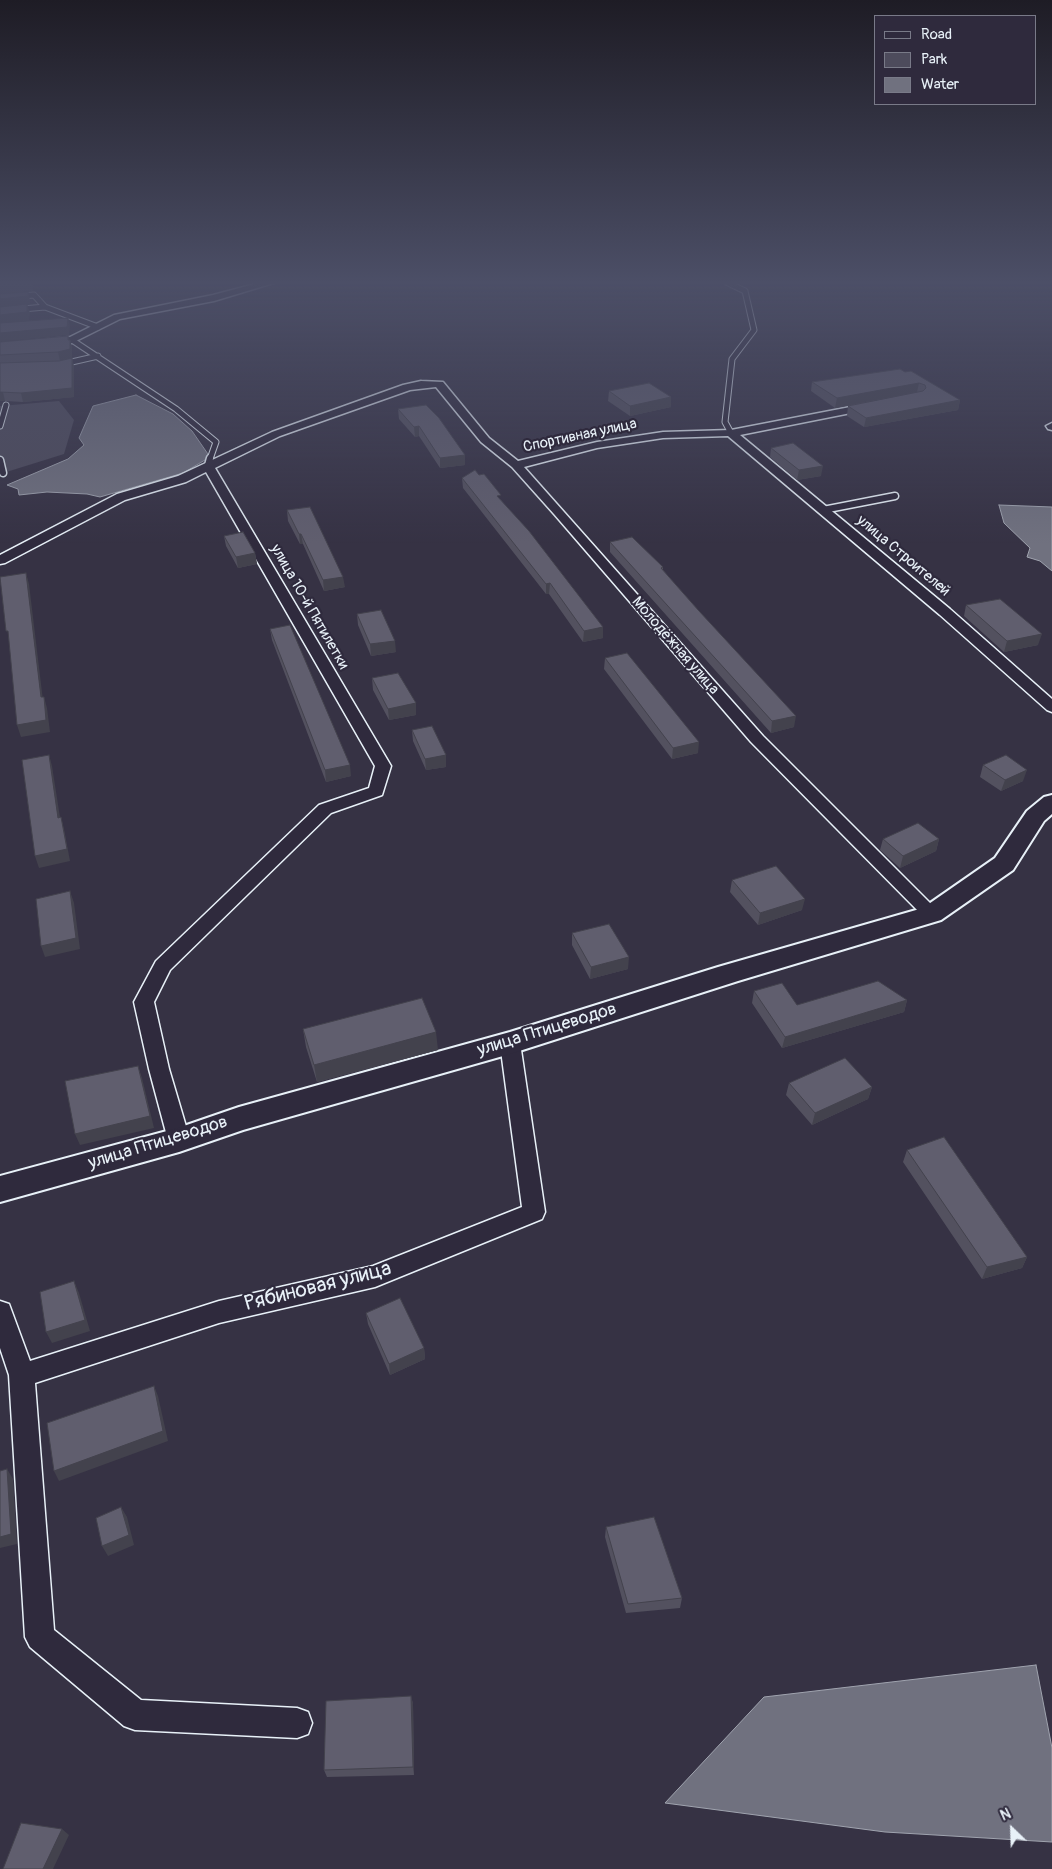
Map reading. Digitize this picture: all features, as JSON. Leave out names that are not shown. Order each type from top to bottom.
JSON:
[{"type":"street","name":"Молодёжная улица","points":[[208,465],[276,434],[421,384],[439,384],[485,440],[516,464],[757,739],[932,914]]},
{"type":"street","name":"Спортивная улица","points":[[516,464],[597,445],[663,435],[731,433],[878,405]]},
{"type":"street","name":"улица Строителей","points":[[731,433],[945,612],[1052,707]]},
{"type":"street","points":[[0,560],[121,497],[182,479],[208,465]]},
{"type":"street","name":"улица 10-й Пятилетки","points":[[179,1140],[144,1002],[163,966],[325,809],[376,791],[383,766],[208,465]]},
{"type":"street","name":"улица Птицеводов","points":[[0,1189],[179,1140],[239,1119],[510,1043],[728,974],[932,914],[1004,864],[1035,816],[1052,802]]},
{"type":"street","name":"Рябиновая улица","points":[[22,1375],[219,1312],[375,1276],[534,1212],[510,1043]]},
{"type":"street","points":[[0,1312],[22,1375],[40,1637],[135,1715],[297,1723]]},
{"type":"lane","points":[[117,369],[176,409],[216,442],[208,465]]},
{"type":"lane","points":[[731,369],[725,422],[731,433]]},
{"type":"lane","points":[[0,426],[6,405]]},
{"type":"lane","points":[[0,460],[3,473]]},
{"type":"lane","points":[[823,510],[895,496]]},
{"type":"green space","points":[[59,401],[74,420],[64,454],[0,474],[0,406]]},
{"type":"water","points":[[136,395],[173,414],[192,431],[210,457],[183,473],[100,497],[87,494],[47,492],[19,495],[18,489],[7,485],[68,459],[84,445],[79,438],[93,406]]},
{"type":"water","points":[[999,505],[1052,507],[1052,571],[1040,561],[1027,557],[1030,548],[1004,523]]},
{"type":"water","points":[[1036,1665],[1052,1748],[1052,1842],[885,1832],[665,1803],[764,1697]]},
{"type":"building","points":[[0,369],[72,369],[72,388],[21,393],[0,392]]},
{"type":"building","points":[[900,369],[905,372],[911,371],[960,400],[866,418],[848,406],[923,391],[926,388],[925,385],[919,383],[837,398],[812,382]]},
{"type":"building","points":[[649,383],[671,397],[630,406],[609,391]]},
{"type":"building","points":[[426,405],[439,418],[465,455],[440,458],[419,426],[414,427],[398,409]]},
{"type":"building","points":[[793,443],[823,466],[799,470],[771,448]]},
{"type":"building","points":[[475,470],[479,475],[484,474],[501,495],[497,496],[529,531],[603,627],[584,631],[550,583],[546,584],[462,478]]},
{"type":"building","points":[[310,507],[343,577],[323,580],[287,510]]},
{"type":"building","points":[[243,532],[255,553],[236,557],[224,536]]},
{"type":"building","points":[[632,537],[663,567],[661,568],[699,611],[796,716],[772,721],[610,542]]},
{"type":"building","points":[[26,573],[41,697],[44,697],[46,720],[17,725],[8,631],[6,631],[0,577]]},
{"type":"building","points":[[1000,599],[1042,634],[1007,641],[966,605]]},
{"type":"building","points":[[381,610],[395,641],[370,644],[357,614]]},
{"type":"building","points":[[290,625],[350,765],[325,770],[270,629]]},
{"type":"building","points":[[627,653],[699,742],[673,748],[605,658]]},
{"type":"building","points":[[398,673],[416,703],[388,709],[372,678]]},
{"type":"building","points":[[432,726],[446,755],[425,759],[412,730]]},
{"type":"building","points":[[49,755],[58,818],[61,817],[67,849],[35,856],[22,760]]},
{"type":"building","points":[[1006,755],[1027,770],[1005,780],[983,765]]},
{"type":"building","points":[[918,823],[939,839],[903,856],[883,839]]},
{"type":"building","points":[[776,866],[805,899],[760,913],[732,880]]},
{"type":"building","points":[[70,891],[76,938],[41,946],[36,899]]},
{"type":"building","points":[[609,924],[629,957],[591,967],[572,933]]},
{"type":"building","points":[[878,981],[907,1000],[785,1037],[754,991],[782,983],[797,1005]]},
{"type":"building","points":[[422,998],[436,1032],[314,1065],[303,1029]]},
{"type":"building","points":[[845,1058],[872,1087],[815,1113],[789,1083]]},
{"type":"building","points":[[138,1066],[150,1116],[75,1134],[65,1081]]},
{"type":"building","points":[[944,1137],[1027,1257],[987,1267],[907,1150]]},
{"type":"building","points":[[74,1281],[85,1320],[46,1332],[40,1292]]},
{"type":"building","points":[[400,1298],[424,1348],[389,1364],[366,1313]]},
{"type":"building","points":[[154,1386],[163,1431],[54,1471],[47,1423]]},
{"type":"building","points":[[7,1469],[11,1534],[0,1537],[0,1471]]},
{"type":"building","points":[[121,1507],[129,1535],[102,1546],[96,1518]]},
{"type":"building","points":[[654,1517],[682,1598],[628,1604],[606,1527]]},
{"type":"building","points":[[411,1696],[413,1767],[324,1770],[326,1701]]},
{"type":"building","points":[[21,1823],[62,1829],[43,1869],[3,1869]]}]
